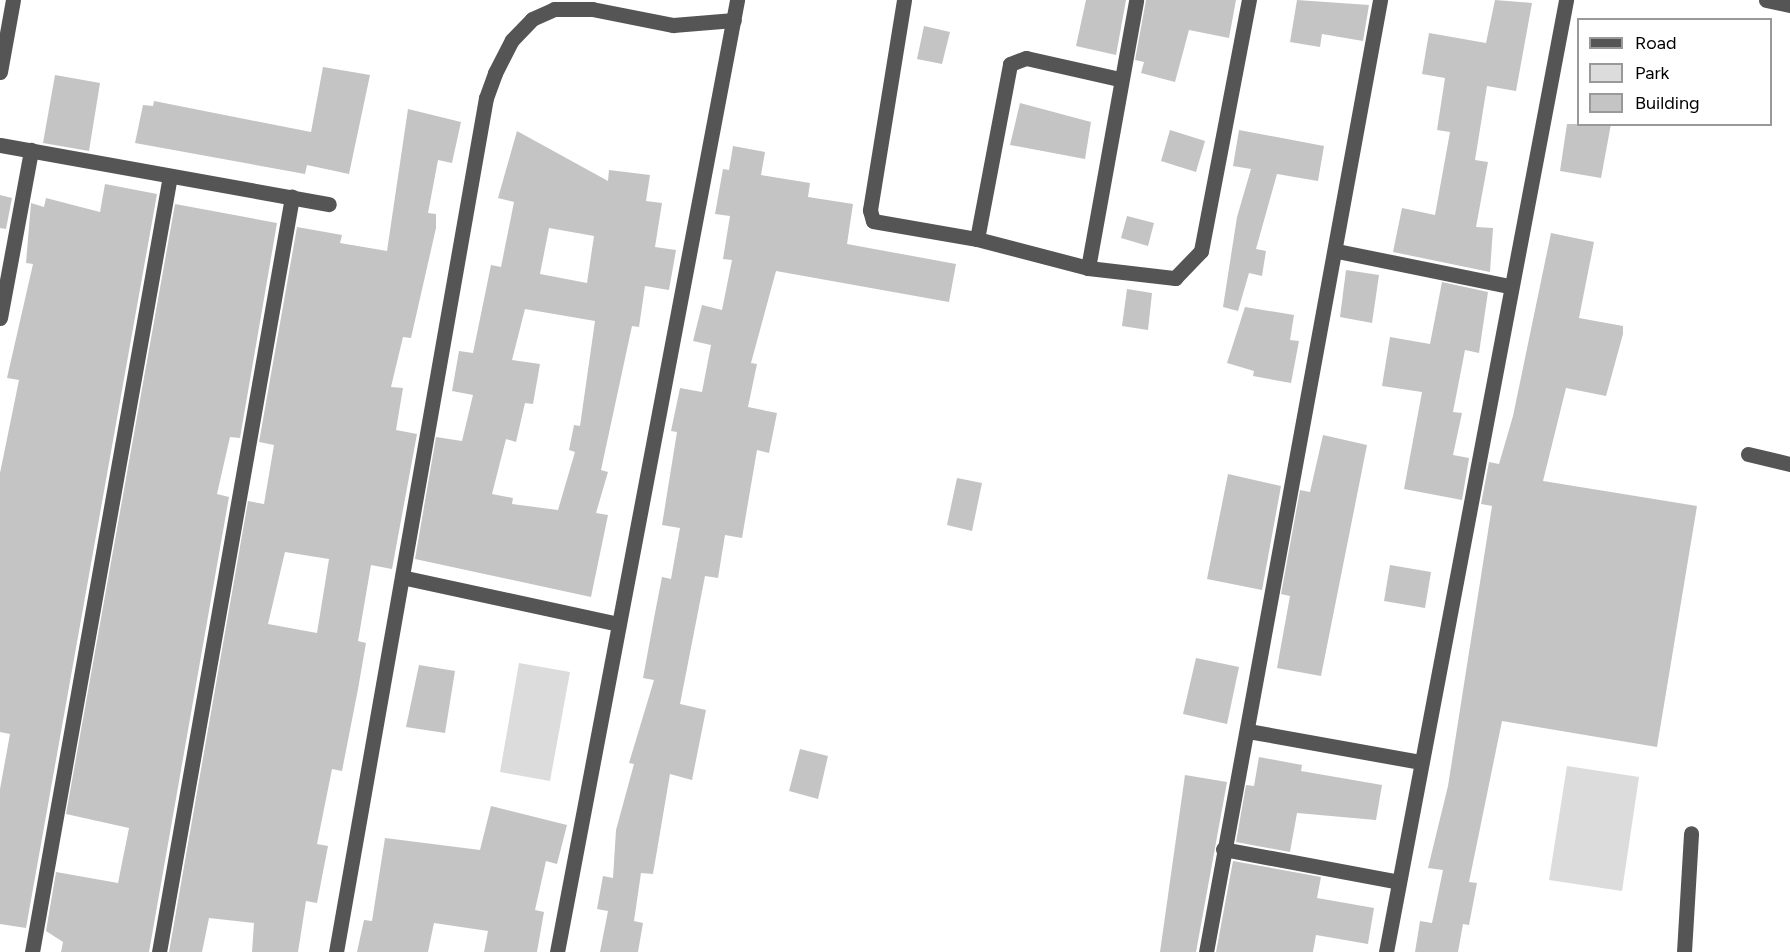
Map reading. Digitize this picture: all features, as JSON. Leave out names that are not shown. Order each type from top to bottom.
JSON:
[{"type":"street","points":[[0,72],[13,0]]},
{"type":"street","points":[[557,952],[615,623],[737,0]]},
{"type":"street","points":[[904,0],[870,210],[873,221],[977,239],[1089,268],[1175,278],[1194,265],[1201,251],[1249,0]]},
{"type":"street","points":[[1089,268],[1119,80],[1136,0]]},
{"type":"street","points":[[1206,952],[1223,849],[1248,730],[1337,251],[1380,0]]},
{"type":"street","points":[[1386,952],[1509,286],[1566,0]]},
{"type":"street","points":[[1766,0],[1790,5]]},
{"type":"street","points":[[336,952],[406,578],[486,99],[504,54],[532,19],[568,7],[674,24],[734,20]]},
{"type":"street","points":[[977,239],[1010,64],[1026,58],[1119,80]]},
{"type":"street","points":[[0,145],[329,204]]},
{"type":"street","points":[[0,318],[31,150]]},
{"type":"street","points":[[32,952],[170,176]]},
{"type":"street","points":[[159,952],[292,197]]},
{"type":"street","points":[[1337,251],[1509,286]]},
{"type":"street","points":[[1748,454],[1790,464]]},
{"type":"street","points":[[406,578],[615,623]]},
{"type":"street","points":[[1248,730],[1421,762]]},
{"type":"street","points":[[1684,952],[1691,833]]},
{"type":"street","points":[[1223,849],[1399,882]]},
{"type":"green space","points":[[519,663],[570,672],[550,781],[500,772]]},
{"type":"green space","points":[[1567,766],[1639,777],[1622,891],[1549,880]]},
{"type":"building","points":[[1086,0],[1126,0],[1116,55],[1076,46]]},
{"type":"building","points":[[1146,0],[1236,0],[1229,38],[1189,30],[1175,82],[1141,73],[1144,62],[1135,60]]},
{"type":"building","points":[[1297,0],[1369,5],[1363,41],[1322,34],[1320,47],[1290,42]]},
{"type":"building","points":[[1495,0],[1532,3],[1516,91],[1487,86],[1475,160],[1488,162],[1476,227],[1493,228],[1490,272],[1393,252],[1402,208],[1435,215],[1450,132],[1437,130],[1445,78],[1422,74],[1429,33],[1486,43]]},
{"type":"building","points":[[924,26],[950,32],[942,64],[917,59]]},
{"type":"building","points":[[323,67],[370,75],[349,174],[307,165],[305,174],[135,143],[143,105],[153,106],[154,101],[311,132]]},
{"type":"building","points":[[55,75],[100,83],[89,151],[43,143]]},
{"type":"building","points":[[1020,103],[1091,122],[1085,159],[1010,145]]},
{"type":"building","points":[[408,109],[461,122],[452,163],[438,160],[428,213],[436,214],[436,228],[411,338],[403,337],[391,387],[403,388],[396,430],[417,434],[392,569],[371,565],[358,641],[366,643],[358,689],[342,771],[332,769],[317,844],[328,846],[317,903],[306,901],[298,952],[252,952],[254,923],[209,918],[202,952],[169,952],[248,501],[264,504],[274,445],[259,442],[297,227],[342,235],[340,243],[387,251]],"holes":[[[285,552],[329,559],[317,633],[268,624]]]},
{"type":"building","points":[[1567,124],[1611,126],[1601,178],[1560,171]]},
{"type":"building","points":[[1170,130],[1205,141],[1196,172],[1161,161]]},
{"type":"building","points":[[1239,130],[1324,146],[1318,181],[1277,174],[1256,249],[1266,251],[1262,276],[1249,273],[1238,311],[1223,307],[1237,217],[1251,169],[1233,166]]},
{"type":"building","points":[[517,131],[608,181],[609,170],[650,175],[646,201],[662,203],[655,247],[676,250],[669,290],[645,286],[639,327],[632,326],[601,470],[608,472],[596,513],[608,515],[591,597],[415,559],[436,437],[462,441],[473,395],[452,391],[459,351],[473,353],[491,265],[501,267],[514,202],[498,198]],"holes":[[[549,228],[594,236],[587,283],[540,274]],[[525,309],[595,321],[580,426],[574,425],[569,450],[575,452],[558,510],[512,504],[513,498],[492,494],[506,439],[516,442],[525,403],[533,404],[540,364],[512,360]]]},
{"type":"building","points":[[733,146],[765,152],[761,175],[810,183],[808,197],[853,204],[847,244],[956,264],[949,302],[776,271],[751,363],[757,364],[748,407],[777,413],[769,453],[757,450],[742,538],[725,535],[718,578],[705,576],[680,704],[706,710],[692,780],[670,774],[653,874],[641,873],[634,921],[643,923],[638,952],[600,952],[608,911],[597,909],[603,876],[613,878],[616,830],[634,764],[629,763],[654,680],[643,678],[655,613],[662,577],[671,579],[680,528],[662,525],[677,432],[671,431],[680,388],[702,392],[711,345],[693,341],[702,305],[722,310],[732,260],[723,259],[730,216],[715,214],[723,169],[729,170]]},
{"type":"building","points":[[105,184],[157,194],[26,928],[0,924],[0,789],[10,734],[0,732],[0,473],[19,380],[7,378],[33,264],[26,263],[31,203],[44,207],[46,198],[100,212]]},
{"type":"building","points":[[0,195],[12,198],[6,229],[0,228]]},
{"type":"building","points":[[175,204],[277,223],[240,438],[230,437],[217,494],[229,497],[149,952],[61,952],[63,942],[46,931],[56,872],[118,883],[129,828],[66,814]]},
{"type":"building","points":[[1127,216],[1154,223],[1148,246],[1121,238]]},
{"type":"building","points":[[1551,233],[1594,242],[1579,318],[1623,326],[1623,334],[1606,396],[1566,388],[1543,481],[1697,506],[1657,747],[1502,721],[1469,882],[1477,883],[1469,925],[1463,924],[1458,952],[1415,952],[1420,921],[1432,923],[1443,870],[1428,868],[1448,786],[1492,506],[1481,504],[1489,462],[1499,464],[1513,416]]},
{"type":"building","points":[[1346,270],[1379,275],[1372,323],[1340,317]]},
{"type":"building","points":[[1442,282],[1488,292],[1479,353],[1465,350],[1453,412],[1462,413],[1453,455],[1469,458],[1462,500],[1404,489],[1422,392],[1382,386],[1390,337],[1430,344]]},
{"type":"building","points":[[1127,289],[1152,293],[1148,330],[1122,326]]},
{"type":"building","points":[[1245,307],[1294,315],[1290,340],[1299,341],[1291,383],[1253,376],[1254,371],[1227,363]]},
{"type":"building","points":[[1323,435],[1367,445],[1321,676],[1277,668],[1290,596],[1281,594],[1300,490],[1310,492]]},
{"type":"building","points":[[1228,474],[1281,486],[1262,590],[1207,579]]},
{"type":"building","points":[[957,478],[982,483],[972,531],[947,525]]},
{"type":"building","points":[[1390,565],[1431,572],[1425,608],[1384,601]]},
{"type":"building","points":[[1196,658],[1239,667],[1227,724],[1183,714]]},
{"type":"building","points":[[419,665],[455,671],[445,733],[406,727]]},
{"type":"building","points":[[800,749],[828,756],[818,799],[789,791]]},
{"type":"building","points":[[1259,757],[1302,765],[1301,771],[1382,785],[1376,820],[1297,813],[1290,852],[1236,842],[1246,785],[1254,786]]},
{"type":"building","points":[[1185,775],[1227,782],[1196,952],[1160,952]]},
{"type":"building","points":[[491,806],[567,825],[557,864],[546,861],[535,910],[544,912],[537,952],[484,952],[488,931],[434,923],[428,952],[357,952],[364,920],[372,921],[385,838],[480,850]]},
{"type":"building","points":[[1233,861],[1321,877],[1317,898],[1374,908],[1368,944],[1316,935],[1313,952],[1216,952]]}]
